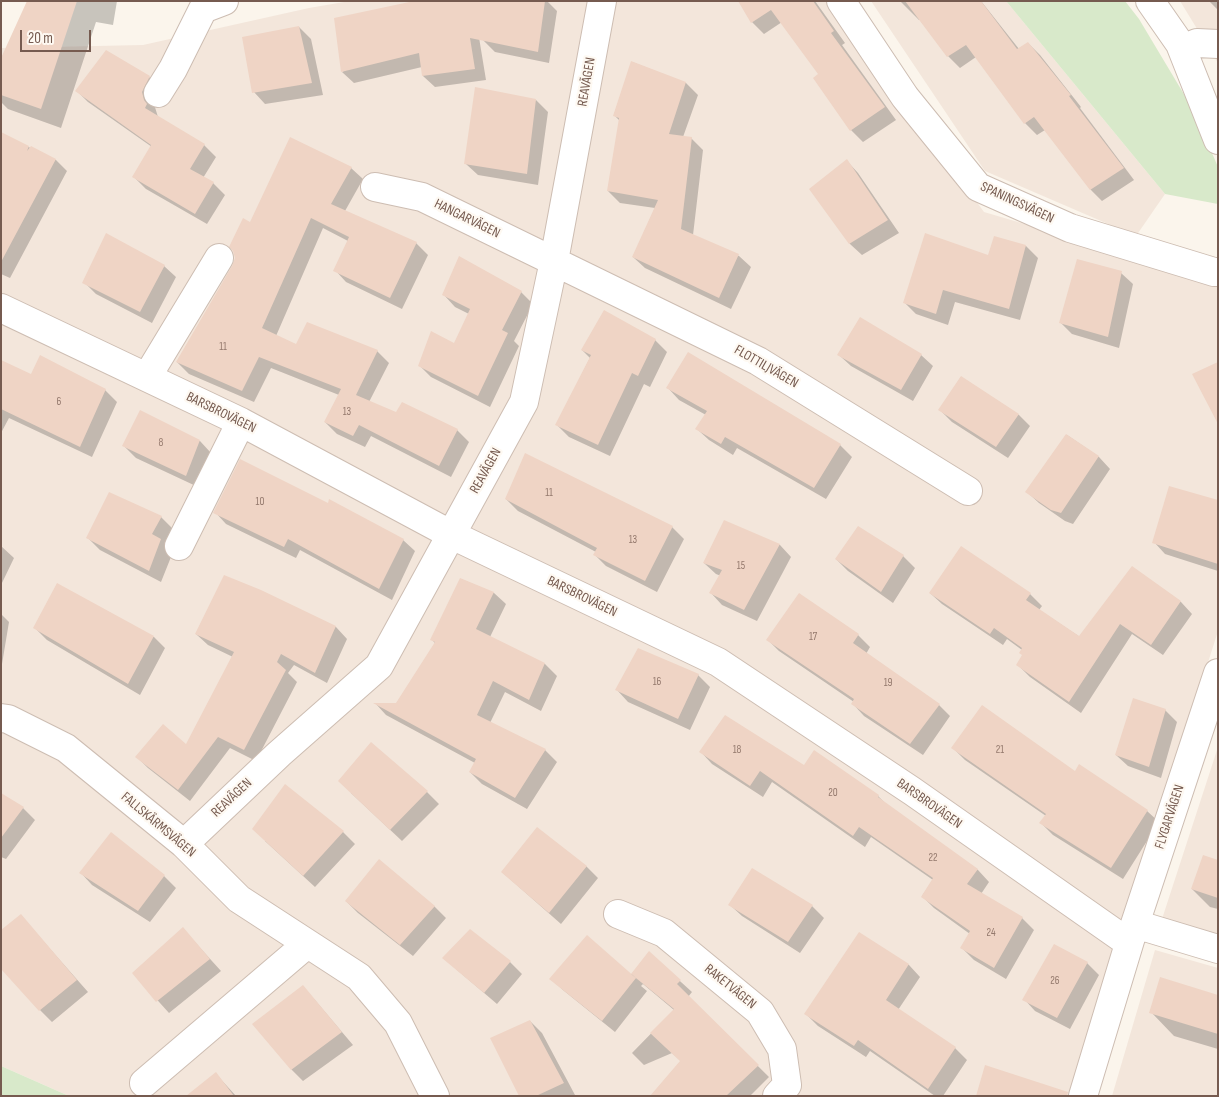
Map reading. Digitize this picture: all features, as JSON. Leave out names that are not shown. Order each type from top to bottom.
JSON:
[{"type":"street","points":[[158,92],[173,68],[203,9],[224,1]]},
{"type":"street","name":"REAVÄGEN","points":[[184,844],[279,754],[379,666],[524,402],[554,261],[602,1]]},
{"type":"street","name":"SPANINGSVÄGEN","points":[[841,1],[905,97],[978,187],[1070,228],[1205,270],[1218,272]]},
{"type":"street","points":[[1150,1],[1182,49],[1218,140]]},
{"type":"street","points":[[1182,49],[1197,43],[1218,44]]},
{"type":"street","name":"HANGARVÄGEN","points":[[375,187],[422,198],[554,261]]},
{"type":"street","points":[[147,377],[219,258]]},
{"type":"street","name":"FLOTTILJVÄGEN","points":[[554,261],[758,360],[968,491]]},
{"type":"street","name":"BARSBROVÄGEN","points":[[1,308],[241,422],[452,535],[718,662],[912,791],[1132,933]]},
{"type":"street","points":[[179,546],[241,422]]},
{"type":"street","name":"FLYGARVÄGEN","points":[[1082,1096],[1132,933],[1212,712],[1218,673]]},
{"type":"street","name":"FALLSKÄRMSVÄGEN","points":[[1,718],[8,719],[66,748],[184,844],[239,899],[359,977],[398,1023],[435,1096]]},
{"type":"street","name":"RAKETVÄGEN","points":[[618,914],[664,933],[760,1012],[782,1049],[788,1085],[777,1096]]},
{"type":"street","points":[[1132,933],[1218,949]]},
{"type":"street","points":[[144,1083],[307,944]]},
{"type":"shaded area","points":[[350,1],[830,1],[984,212],[1218,281],[1218,631],[1070,1096],[69,1096],[1,1066],[1,48],[143,45],[309,8]]},
{"type":"shaded area","points":[[871,1],[1006,1],[1165,194],[1136,236],[985,171]]},
{"type":"shaded area","points":[[1180,1],[1218,1],[1218,63]]},
{"type":"shaded area","points":[[1218,747],[1218,937],[1162,919]]},
{"type":"shaded area","points":[[1155,950],[1218,968],[1218,1096],[1112,1096]]},
{"type":"green space","points":[[1006,1],[1125,1],[1139,19],[1194,111],[1218,167],[1218,204],[1165,194]]},
{"type":"green space","points":[[1,1066],[69,1096],[1,1096]]},
{"type":"building","points":[[27,1],[77,1],[41,109],[1,95],[1,58]]},
{"type":"building","points":[[414,1],[545,1],[538,52],[470,38],[475,69],[422,76],[419,53],[341,72],[334,18]]},
{"type":"building","points":[[738,1],[813,1],[834,31],[831,33],[885,107],[850,131],[813,78],[818,74],[771,10],[751,23]]},
{"type":"building","points":[[905,1],[981,1],[1017,49],[1028,42],[1071,95],[1069,96],[1124,168],[1090,190],[1034,117],[1024,124],[966,45],[947,57]]},
{"type":"building","points":[[299,26],[312,83],[252,93],[242,37]]},
{"type":"building","points":[[106,50],[150,76],[142,92],[147,104],[145,108],[205,144],[190,169],[214,182],[195,214],[132,177],[151,145],[75,91]]},
{"type":"building","points":[[631,61],[686,82],[669,134],[692,137],[681,229],[739,254],[719,298],[632,257],[658,200],[607,191],[619,118],[613,116]]},
{"type":"building","points":[[475,87],[536,99],[527,174],[464,164]]},
{"type":"building","points":[[1,132],[29,146],[27,151],[31,146],[56,159],[1,262]]},
{"type":"building","points":[[290,137],[352,167],[331,204],[417,242],[390,298],[333,271],[349,237],[311,218],[262,328],[296,344],[307,322],[378,350],[356,395],[396,412],[402,402],[458,429],[439,466],[359,425],[353,436],[324,422],[341,389],[259,357],[242,391],[176,362],[232,266],[235,258],[233,251],[229,247],[243,218],[250,222]]},
{"type":"building","points":[[847,159],[888,220],[849,244],[809,189]]},
{"type":"building","points":[[106,233],[165,265],[140,312],[82,283]]},
{"type":"building","points":[[925,233],[988,255],[994,236],[1026,245],[1009,309],[943,290],[936,314],[903,303]]},
{"type":"building","points":[[459,256],[522,291],[502,330],[508,333],[478,396],[418,366],[431,331],[454,343],[470,309],[442,295]]},
{"type":"building","points":[[1077,259],[1122,271],[1108,337],[1059,323]]},
{"type":"building","points":[[604,310],[656,339],[638,376],[632,373],[598,445],[555,425],[591,355],[581,350]]},
{"type":"building","points":[[860,317],[922,354],[901,390],[837,355]]},
{"type":"building","points":[[688,352],[841,444],[814,488],[725,437],[721,444],[695,429],[707,411],[666,388]]},
{"type":"building","points":[[40,355],[106,389],[80,447],[1,409],[1,360],[31,374]]},
{"type":"building","points":[[1218,362],[1218,424],[1192,374]]},
{"type":"building","points":[[961,376],[1019,414],[996,447],[938,410]]},
{"type":"building","points":[[140,410],[200,440],[186,476],[122,446]]},
{"type":"building","points":[[1066,434],[1099,456],[1061,513],[1051,510],[1025,492]]},
{"type":"building","points":[[525,453],[673,526],[645,581],[593,555],[597,548],[505,499]]},
{"type":"building","points":[[240,459],[328,503],[329,499],[404,539],[379,589],[288,539],[284,547],[213,513]]},
{"type":"building","points":[[1169,486],[1218,500],[1218,564],[1152,543]]},
{"type":"building","points":[[109,492],[162,516],[152,534],[161,539],[149,571],[86,538]]},
{"type":"building","points":[[724,520],[780,544],[744,610],[709,593],[722,570],[703,563]]},
{"type":"building","points":[[858,526],[904,555],[881,592],[835,559]]},
{"type":"building","points":[[961,546],[1031,593],[1026,600],[1079,636],[1132,566],[1181,601],[1151,645],[1120,624],[1069,702],[1016,665],[1022,655],[1019,653],[1022,648],[994,628],[990,634],[929,593]]},
{"type":"building","points":[[224,575],[261,590],[336,626],[315,673],[281,654],[277,662],[286,670],[244,750],[218,737],[178,790],[135,757],[163,724],[186,744],[234,652],[195,634]]},
{"type":"building","points":[[460,578],[494,592],[476,629],[545,663],[529,700],[493,681],[477,715],[546,749],[515,798],[469,772],[476,759],[373,703],[396,703],[435,642],[430,640]]},
{"type":"building","points":[[57,583],[154,636],[128,684],[33,628]]},
{"type":"building","points":[[799,593],[859,634],[853,643],[940,704],[910,744],[851,704],[854,699],[766,640]]},
{"type":"building","points":[[638,648],[699,674],[678,719],[615,690]]},
{"type":"building","points":[[1133,698],[1166,709],[1149,767],[1115,755]]},
{"type":"building","points":[[982,705],[1075,771],[1079,764],[1148,810],[1111,868],[1039,823],[1046,814],[951,748]]},
{"type":"building","points":[[725,715],[804,765],[814,750],[879,795],[878,797],[978,869],[967,884],[1023,917],[994,968],[960,948],[970,931],[921,897],[933,878],[859,827],[853,836],[760,771],[750,786],[699,752]]},
{"type":"building","points":[[371,742],[428,791],[390,830],[338,781]]},
{"type":"building","points":[[285,784],[344,831],[303,876],[252,829]]},
{"type":"building","points":[[1,793],[24,807],[1,838]]},
{"type":"building","points":[[537,827],[587,866],[549,913],[501,872]]},
{"type":"building","points":[[111,832],[165,875],[138,911],[79,873]]},
{"type":"building","points":[[1203,855],[1218,860],[1218,898],[1191,889]]},
{"type":"building","points":[[379,859],[435,906],[400,945],[345,901]]},
{"type":"building","points":[[752,868],[813,905],[788,942],[728,905]]},
{"type":"building","points":[[21,914],[77,980],[39,1011],[1,969],[1,930]]},
{"type":"building","points":[[183,927],[210,959],[156,1002],[132,973]]},
{"type":"building","points":[[470,929],[511,961],[484,993],[442,958]]},
{"type":"building","points":[[859,932],[909,964],[886,1000],[956,1047],[928,1089],[858,1040],[854,1046],[804,1014]]},
{"type":"building","points":[[587,935],[636,978],[602,1021],[549,979]]},
{"type":"building","points":[[1054,944],[1088,962],[1057,1018],[1022,1000]]},
{"type":"building","points":[[649,951],[681,980],[677,984],[759,1065],[726,1096],[650,1096],[680,1061],[650,1033],[674,1009],[631,974]]},
{"type":"building","points":[[1160,977],[1218,995],[1218,1034],[1149,1013]]},
{"type":"building","points":[[303,985],[342,1032],[291,1070],[252,1024]]},
{"type":"building","points":[[530,1020],[564,1083],[536,1096],[519,1096],[490,1038]]},
{"type":"building","points":[[985,1065],[1068,1092],[1067,1096],[976,1096]]},
{"type":"building","points":[[216,1072],[234,1096],[186,1096]]}]
